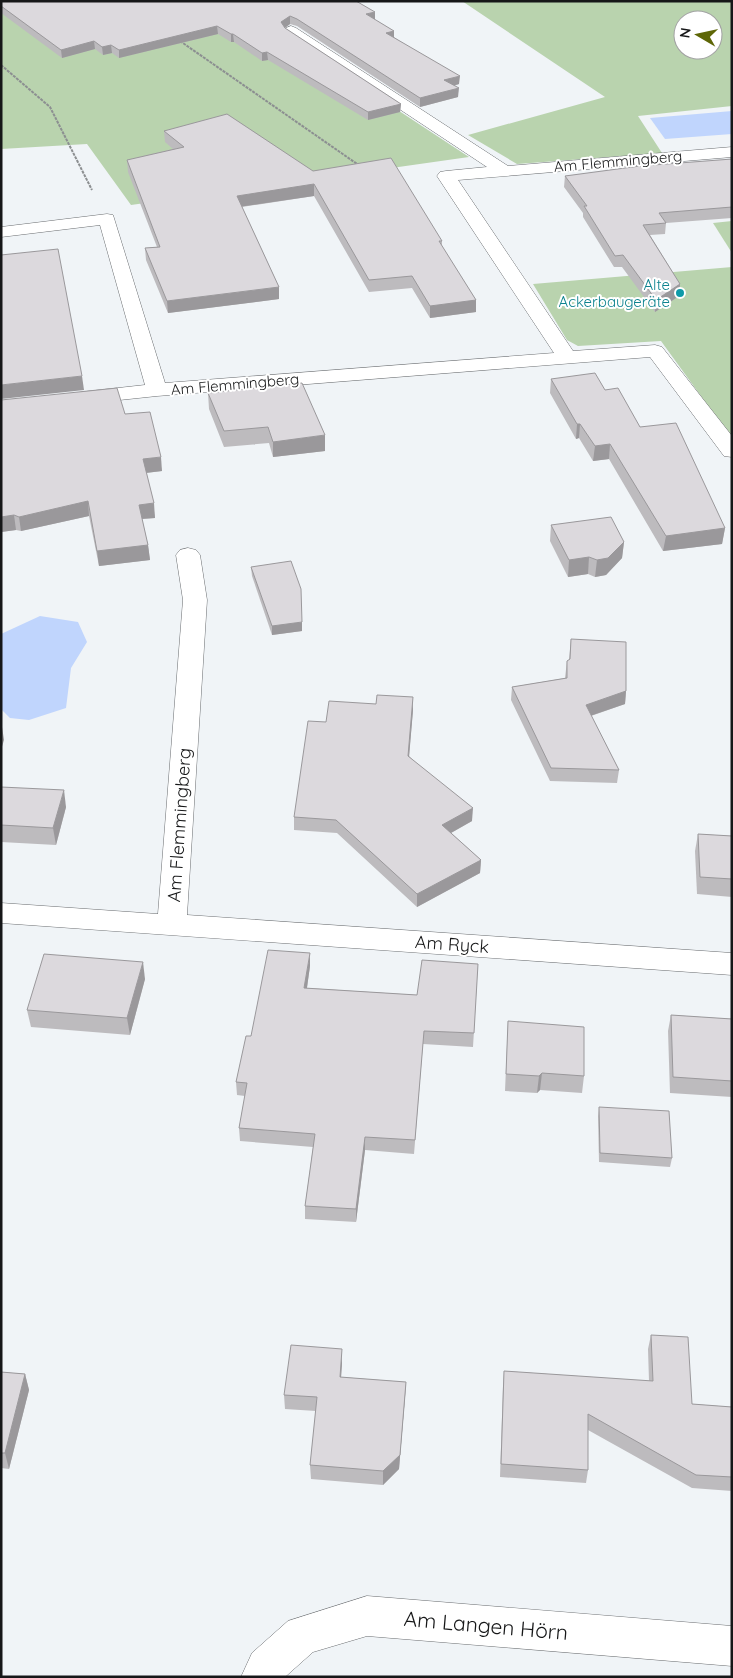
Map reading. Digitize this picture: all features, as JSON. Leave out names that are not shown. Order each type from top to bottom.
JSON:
[{"type":"street","points":[[291,31],[504,171]]},
{"type":"street","name":"Am Flemmingberg","points":[[567,357],[446,176],[732,152]]},
{"type":"street","points":[[1,232],[107,219]]},
{"type":"street","name":"Am Flemmingberg","points":[[107,219],[157,390],[655,351],[732,451]]},
{"type":"street","points":[[60,400],[157,390]]},
{"type":"street","name":"Am Flemmingberg","points":[[1,913],[172,925],[195,600],[188,555]]},
{"type":"street","name":"Am Ryck","points":[[172,925],[732,964]]},
{"type":"street","name":"Am Langen Hörn","points":[[261,1677],[266,1667],[302,1635],[367,1616],[732,1646]]},
{"type":"path","points":[[177,40],[360,166]]},
{"type":"path","points":[[1,65],[50,107],[107,219]]},
{"type":"green space","points":[[1,1],[232,1],[469,157],[131,205],[87,144],[1,149]]},
{"type":"green space","points":[[462,1],[732,1],[732,106],[638,116],[662,153],[517,164],[468,135],[605,97]]},
{"type":"green space","points":[[732,221],[732,253],[713,223]]},
{"type":"green space","points":[[732,267],[732,439],[661,341],[578,346],[567,340],[533,284]]},
{"type":"water","points":[[732,111],[732,134],[665,139],[650,118]]},
{"type":"water","points":[[40,616],[78,622],[87,642],[71,668],[66,708],[29,720],[10,718],[1,709],[1,634]]},
{"type":"building","points":[[1,1],[356,1],[375,12],[366,14],[394,31],[386,33],[460,76],[444,80],[459,88],[420,98],[297,19],[290,16],[281,22],[285,28],[401,104],[368,112],[267,52],[262,53],[217,26],[119,50],[111,45],[102,47],[94,41],[61,50],[1,6]]},
{"type":"building","points":[[227,114],[313,171],[391,158],[476,300],[430,306],[412,276],[369,280],[314,184],[237,196],[279,287],[167,301],[145,248],[160,247],[127,160],[184,147],[164,131]]},
{"type":"building","points":[[732,159],[732,207],[659,213],[666,223],[643,225],[680,284],[656,300],[623,255],[615,256],[584,206],[587,206],[565,176],[640,166]]},
{"type":"building","points":[[58,249],[82,376],[1,385],[1,255]]},
{"type":"building","points":[[595,373],[605,390],[618,388],[640,427],[676,423],[725,528],[666,536],[610,444],[595,446],[580,424],[577,424],[551,379]]},
{"type":"building","points":[[302,383],[325,435],[273,442],[268,427],[224,431],[208,393]]},
{"type":"building","points":[[117,388],[125,414],[150,412],[161,457],[143,459],[154,503],[139,505],[148,545],[97,551],[88,501],[19,517],[14,515],[1,517],[1,400]]},
{"type":"building","points":[[611,517],[624,542],[608,558],[597,560],[589,557],[569,560],[551,525]]},
{"type":"building","points":[[291,561],[301,589],[302,622],[272,626],[251,567]]},
{"type":"building","points":[[571,639],[626,642],[626,691],[586,705],[619,770],[551,768],[512,687],[567,678],[567,661],[570,659]]},
{"type":"building","points":[[377,695],[413,697],[408,756],[473,808],[442,825],[481,860],[417,894],[336,820],[294,817],[308,721],[326,722],[329,701],[376,704]]},
{"type":"building","points":[[1,787],[64,790],[53,828],[1,825]]},
{"type":"building","points":[[698,834],[732,836],[732,879],[700,877]]},
{"type":"building","points":[[268,950],[310,953],[304,988],[417,995],[422,960],[478,964],[474,1033],[424,1031],[415,1140],[365,1137],[356,1209],[305,1206],[315,1134],[239,1128],[247,1083],[236,1082],[246,1036],[251,1036]]},
{"type":"building","points":[[44,954],[143,962],[127,1018],[27,1010]]},
{"type":"building","points":[[671,1015],[732,1019],[732,1081],[673,1077]]},
{"type":"building","points":[[508,1021],[584,1027],[584,1076],[542,1073],[539,1076],[506,1074]]},
{"type":"building","points":[[599,1107],[669,1111],[672,1158],[600,1153]]},
{"type":"building","points":[[651,1335],[688,1337],[692,1404],[732,1407],[732,1477],[696,1475],[588,1414],[588,1470],[501,1464],[504,1371],[653,1381]]},
{"type":"building","points":[[291,1345],[342,1349],[340,1377],[406,1382],[400,1455],[383,1471],[310,1465],[317,1397],[284,1395]]},
{"type":"building","points":[[1,1372],[25,1374],[5,1453],[1,1453]]},
{"type":"place","name":"Alte Ackerbaugeräte","points":[[680,293]]}]
